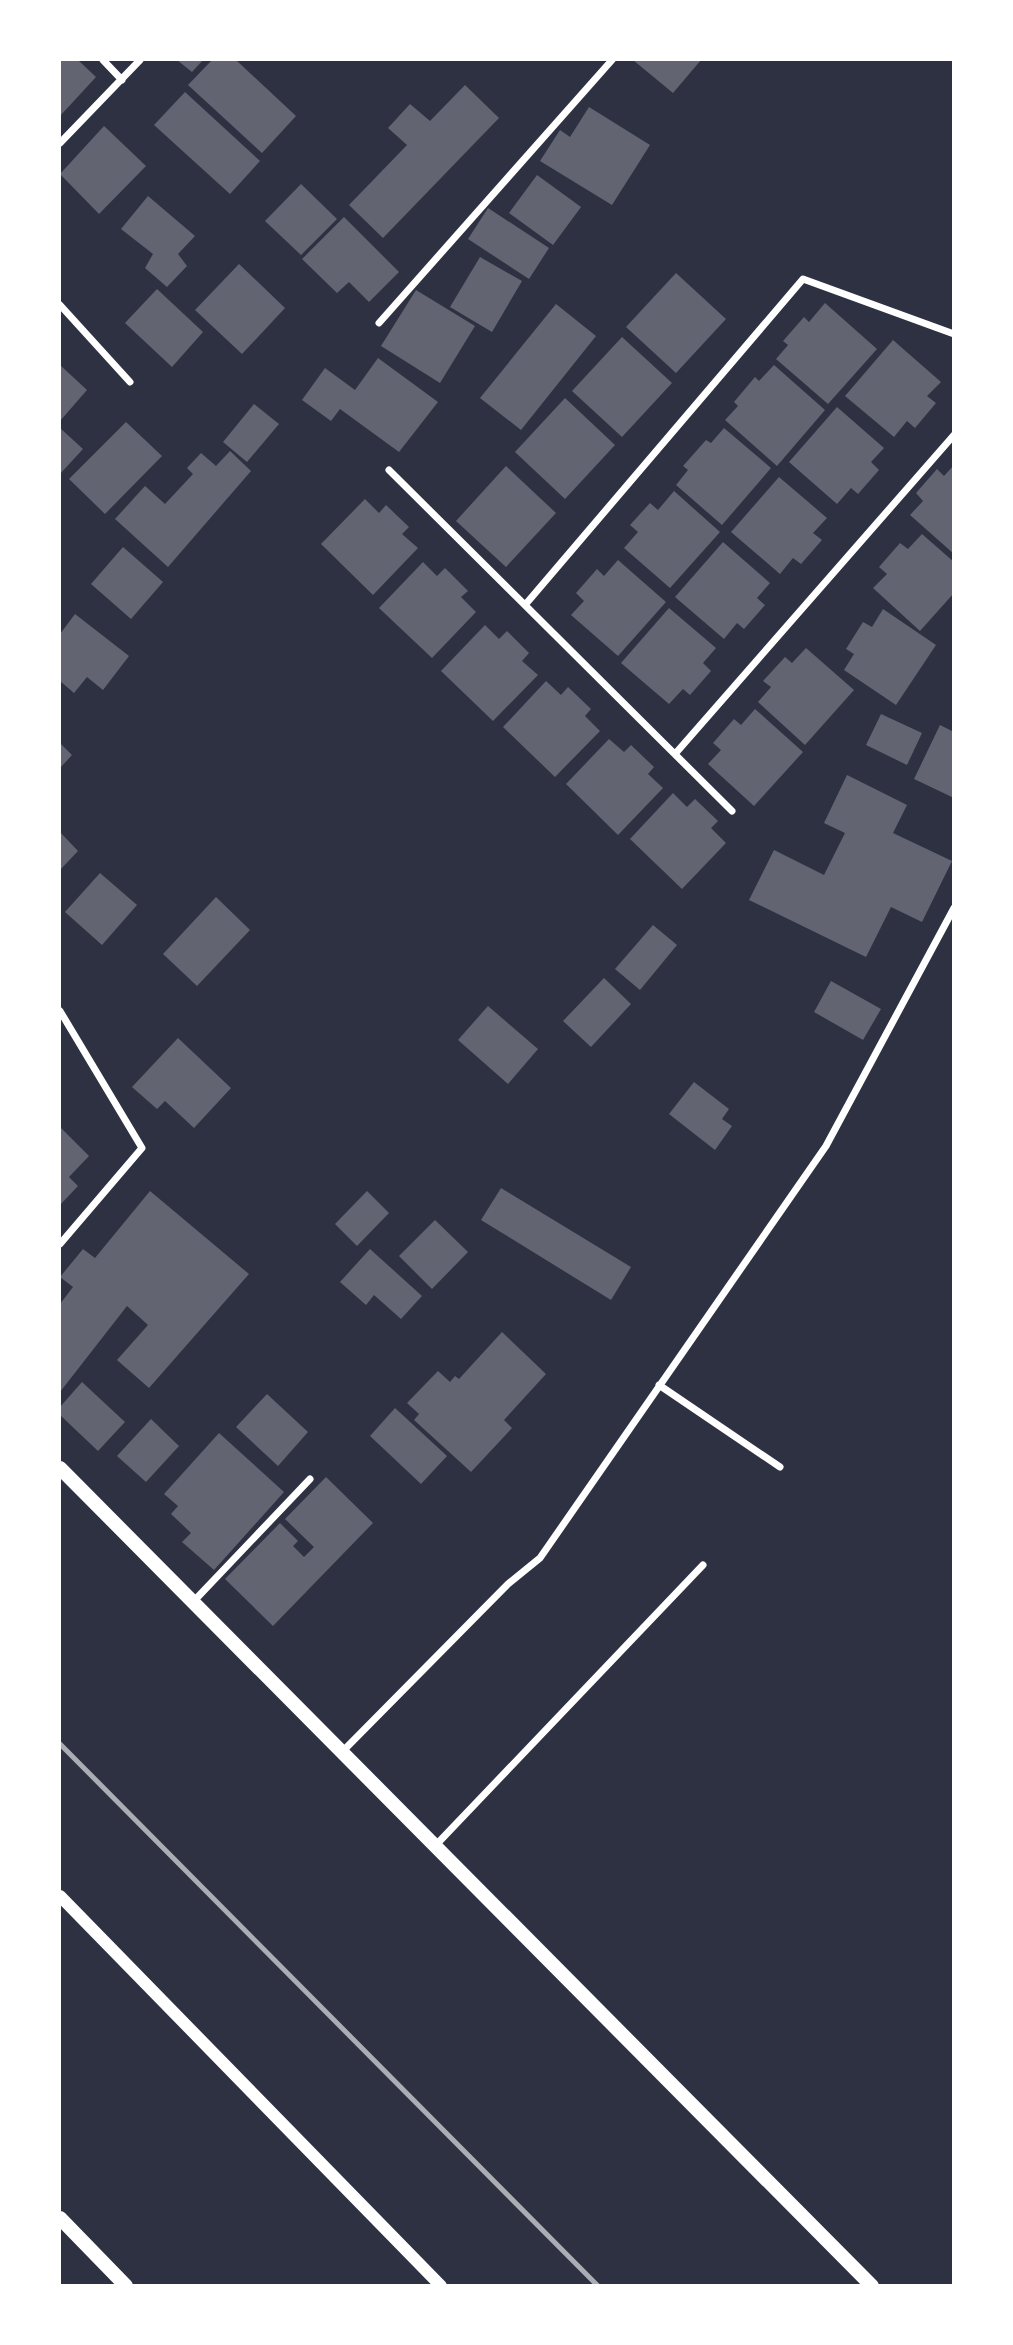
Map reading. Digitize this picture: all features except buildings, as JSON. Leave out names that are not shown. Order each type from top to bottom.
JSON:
[{"type":"main road","points":[[60,1468],[872,2286]]},
{"type":"main road","points":[[60,2218],[126,2286]]},
{"type":"street","points":[[103,60],[122,80]]},
{"type":"street","points":[[60,143],[140,60]]},
{"type":"street","points":[[379,323],[612,60]]},
{"type":"street","points":[[525,605],[803,279],[954,334]]},
{"type":"street","points":[[60,305],[130,382]]},
{"type":"street","points":[[675,754],[954,435]]},
{"type":"street","points":[[389,470],[732,811]]},
{"type":"street","points":[[341,1753],[508,1584],[540,1558],[826,1146],[954,908]]},
{"type":"street","points":[[60,1011],[142,1147],[60,1244]]},
{"type":"street","points":[[659,1385],[780,1466]]},
{"type":"street","points":[[193,1602],[310,1479]]},
{"type":"street","points":[[435,1847],[703,1565]]},
{"type":"street","points":[[60,1896],[441,2286]]},
{"type":"railway","points":[[60,1744],[598,2286]]}]
